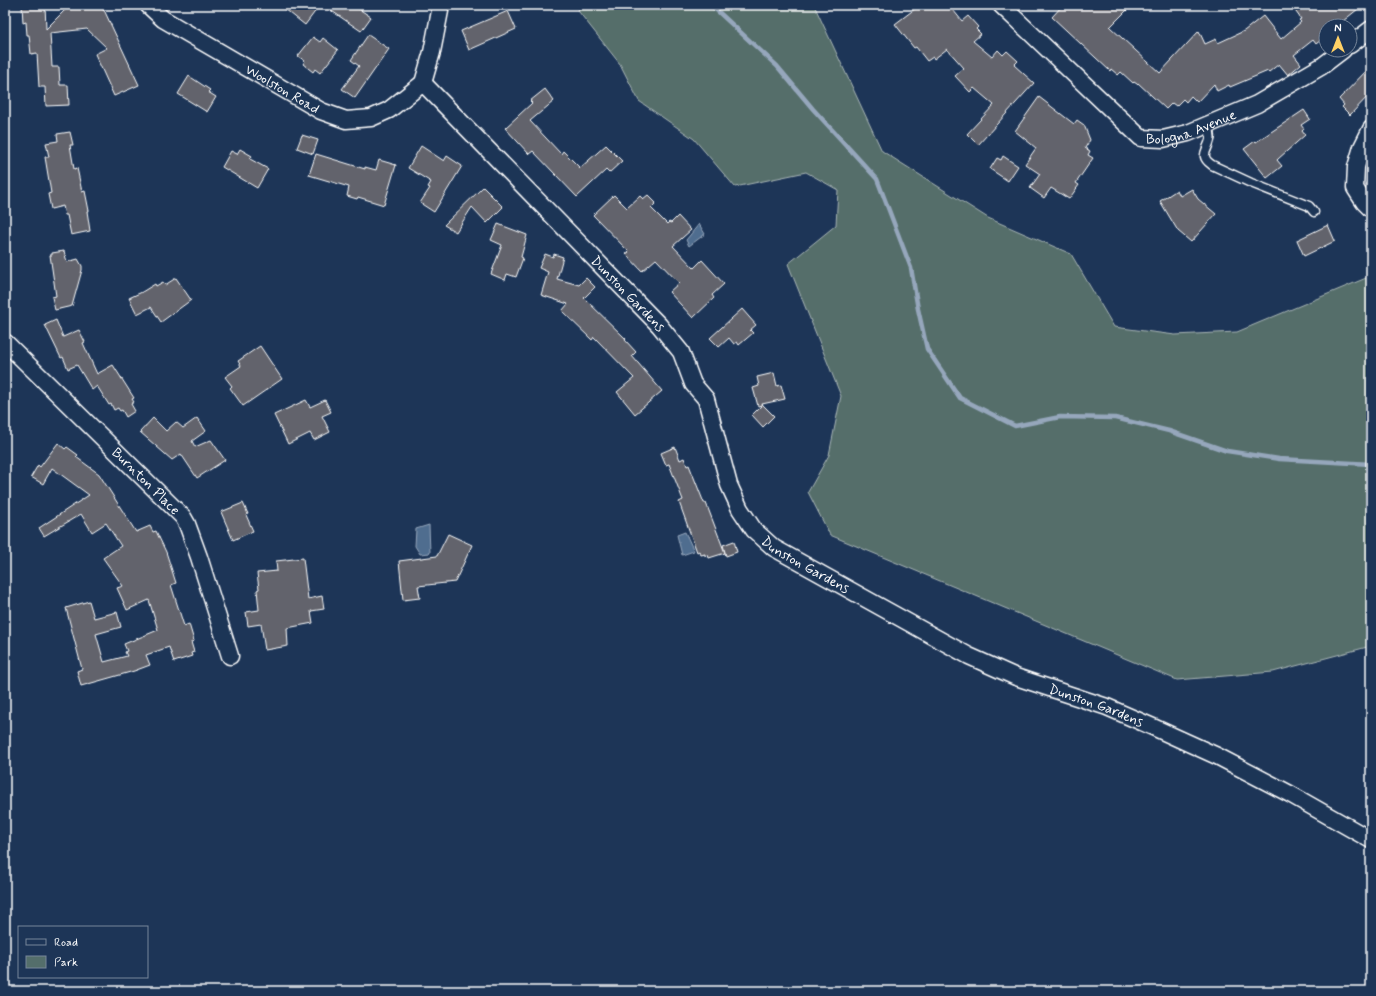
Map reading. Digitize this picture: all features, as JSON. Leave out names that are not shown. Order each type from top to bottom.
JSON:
[{"type":"street","name":"Woolston Road","points":[[148,5],[163,19],[314,107],[346,120],[372,118],[389,110],[423,83]]},
{"type":"street","points":[[423,83],[432,52],[440,11],[439,5]]},
{"type":"street","name":"Bologna Avenue","points":[[1001,5],[1141,138],[1163,139],[1188,133],[1257,104],[1322,66],[1332,58]]},
{"type":"street","points":[[1358,39],[1371,29]]},
{"type":"street","name":"Dunston Gardens","points":[[423,83],[660,325],[681,352],[693,384],[706,399],[729,485],[740,509],[754,530],[774,548],[969,656],[1016,677],[1107,707],[1216,756],[1290,794],[1371,840]]},
{"type":"street","points":[[1371,129],[1362,147],[1356,167],[1355,188],[1364,202],[1371,209]]},
{"type":"street","name":"Burnton Place","points":[[5,342],[183,517],[199,557],[230,656]]},
{"type":"lane","points":[[1207,124],[1211,133],[1204,156],[1206,161],[1251,183],[1309,206],[1314,212]]},
{"type":"green space","points":[[578,5],[814,5],[882,151],[988,218],[1071,254],[1114,327],[1175,335],[1237,332],[1371,276],[1371,646],[1273,672],[1177,680],[830,535],[808,492],[829,455],[841,396],[788,264],[836,225],[838,190],[806,172],[735,187],[694,139],[639,101],[620,64],[579,12]]},
{"type":"water","points":[[699,224],[705,234],[689,246],[686,240]]},
{"type":"water","points":[[429,525],[430,553],[420,554],[415,546],[416,529]]},
{"type":"water","points":[[685,532],[694,551],[682,555],[677,535]]},
{"type":"building","points":[[22,5],[45,5],[46,29],[70,5],[98,5],[105,12],[139,85],[114,96],[95,54],[107,48],[87,29],[50,33],[52,67],[59,67],[60,85],[68,85],[69,105],[46,106],[45,87],[39,87],[37,53],[31,54],[26,22],[23,23]]},
{"type":"building","points":[[280,5],[320,5],[305,25]]},
{"type":"building","points":[[323,5],[353,5],[371,17],[361,31]]},
{"type":"building","points":[[920,5],[949,5],[962,21],[968,16],[978,27],[976,29],[981,34],[973,41],[992,57],[998,50],[1003,55],[1007,51],[1018,61],[1014,65],[1034,83],[978,145],[967,134],[994,105],[974,88],[970,92],[955,76],[964,68],[947,49],[934,59],[933,57],[927,61],[916,47],[914,48],[895,24]]},
{"type":"building","points":[[1063,5],[1132,5],[1110,27],[1160,73],[1199,31],[1205,44],[1216,39],[1218,43],[1244,31],[1263,16],[1281,39],[1301,22],[1299,20],[1301,19],[1291,5],[1363,5],[1347,18],[1318,18],[1318,42],[1316,44],[1313,40],[1294,55],[1301,64],[1288,75],[1279,64],[1269,72],[1268,71],[1230,87],[1229,85],[1217,91],[1214,84],[1197,102],[1191,96],[1186,102],[1183,99],[1176,106],[1172,103],[1166,109],[1138,83],[1133,83],[1121,72],[1118,75],[1111,69],[1110,71],[1052,17]]},
{"type":"building","points":[[508,11],[516,29],[469,50],[461,31]]},
{"type":"building","points":[[368,35],[389,49],[355,98],[342,89],[359,66],[351,60]]},
{"type":"building","points":[[313,37],[320,42],[323,38],[338,50],[320,73],[315,69],[313,72],[303,64],[305,61],[298,56]]},
{"type":"building","points":[[1371,66],[1371,93],[1350,115],[1342,107],[1344,105],[1339,99]]},
{"type":"building","points":[[189,76],[210,90],[208,92],[216,97],[207,112],[178,94]]},
{"type":"building","points":[[545,89],[554,101],[530,121],[561,154],[563,151],[580,168],[606,145],[622,161],[609,173],[606,170],[577,197],[533,151],[529,154],[505,128],[532,103],[530,101]]},
{"type":"building","points":[[1039,97],[1074,124],[1077,120],[1084,125],[1090,140],[1085,148],[1090,151],[1088,155],[1093,158],[1076,183],[1079,185],[1069,199],[1051,188],[1044,198],[1030,188],[1040,174],[1025,164],[1036,148],[1015,131]]},
{"type":"building","points":[[1304,110],[1310,119],[1301,125],[1304,129],[1302,131],[1305,135],[1277,160],[1282,166],[1267,178],[1244,149]]},
{"type":"building","points":[[70,132],[73,145],[70,145],[74,169],[77,168],[82,192],[85,191],[89,211],[87,211],[90,231],[71,235],[67,215],[65,215],[63,206],[51,209],[48,194],[51,193],[45,157],[49,157],[46,143],[58,141],[57,134]]},
{"type":"building","points":[[302,135],[318,140],[313,154],[297,148]]},
{"type":"building","points":[[421,146],[444,161],[447,156],[462,166],[434,212],[420,203],[430,188],[428,187],[431,182],[408,168]]},
{"type":"building","points":[[240,149],[252,156],[250,159],[268,169],[257,188],[222,167],[231,151],[237,154]]},
{"type":"building","points":[[316,154],[365,169],[365,167],[376,170],[379,160],[396,165],[384,205],[358,197],[357,199],[347,196],[349,187],[309,175]]},
{"type":"building","points":[[1003,156],[1018,166],[1008,181],[990,169],[997,158],[1001,160]]},
{"type":"building","points":[[483,187],[503,207],[487,223],[472,207],[456,232],[444,225]]},
{"type":"building","points":[[1192,189],[1198,199],[1216,214],[1191,242],[1178,231],[1160,201],[1177,190],[1180,196]]},
{"type":"building","points":[[614,195],[627,208],[640,196],[643,199],[648,195],[656,203],[651,208],[667,224],[669,222],[671,223],[678,216],[691,230],[673,246],[694,268],[702,260],[724,284],[712,295],[714,298],[693,318],[669,292],[679,283],[656,259],[642,271],[626,254],[629,252],[593,215]]},
{"type":"building","points":[[498,224],[527,235],[521,257],[523,258],[516,277],[507,274],[505,280],[491,274],[502,245],[491,240]]},
{"type":"building","points":[[1328,225],[1335,241],[1304,256],[1297,240]]},
{"type":"building","points":[[64,251],[67,262],[78,259],[82,266],[82,270],[72,306],[55,310],[52,297],[56,296],[50,255],[52,255],[52,253]]},
{"type":"building","points":[[545,254],[553,257],[554,254],[563,257],[557,279],[579,285],[586,278],[595,287],[584,298],[626,339],[625,340],[636,352],[632,356],[662,391],[635,414],[617,392],[634,378],[594,337],[592,340],[562,311],[568,304],[541,295],[548,272],[539,268]]},
{"type":"building","points":[[176,278],[191,300],[161,322],[151,307],[137,314],[129,298],[155,284],[156,286],[163,282],[165,285]]},
{"type":"building","points":[[742,309],[756,325],[750,330],[753,333],[739,345],[737,342],[734,344],[729,338],[719,347],[710,338]]},
{"type":"building","points":[[56,320],[63,337],[79,330],[85,342],[83,343],[97,374],[113,365],[134,398],[132,399],[134,402],[131,404],[135,411],[126,417],[122,410],[120,411],[118,408],[114,410],[97,386],[92,390],[77,365],[68,369],[45,325]]},
{"type":"building","points":[[260,346],[282,379],[243,406],[230,388],[232,386],[225,377],[241,366],[238,361]]},
{"type":"building","points":[[774,373],[777,386],[781,385],[785,399],[762,404],[774,416],[763,427],[752,415],[762,405],[758,406],[753,388],[759,386],[757,377]]},
{"type":"building","points":[[306,400],[310,407],[325,400],[331,412],[322,416],[330,432],[314,440],[310,433],[288,444],[274,415]]},
{"type":"building","points":[[153,418],[166,431],[176,422],[183,428],[197,418],[206,431],[192,441],[195,447],[211,440],[225,460],[197,478],[181,454],[172,460],[140,432]]},
{"type":"building","points":[[58,443],[65,449],[67,447],[78,455],[76,457],[99,474],[136,532],[150,526],[153,532],[156,531],[166,552],[176,583],[171,585],[184,626],[189,624],[194,641],[191,642],[194,652],[191,653],[192,656],[174,662],[169,647],[146,655],[150,665],[81,686],[77,671],[82,669],[66,608],[89,601],[94,618],[117,612],[121,627],[96,634],[104,662],[127,656],[125,652],[127,651],[124,644],[158,630],[149,600],[127,610],[117,588],[123,586],[103,558],[121,546],[106,523],[92,532],[81,514],[44,536],[39,528],[89,495],[52,468],[43,484],[31,477],[38,465],[40,467]]},
{"type":"building","points":[[675,447],[680,460],[684,458],[687,466],[689,465],[704,503],[706,503],[725,553],[709,558],[708,555],[701,555],[699,551],[697,552],[679,502],[683,500],[669,464],[666,465],[661,453]]},
{"type":"building","points":[[243,503],[248,514],[246,515],[253,531],[233,540],[221,512]]},
{"type":"building","points":[[448,534],[472,545],[455,582],[418,586],[420,598],[403,600],[399,561],[437,556]]},
{"type":"building","points":[[734,541],[737,552],[726,556],[723,545]]},
{"type":"building","points":[[303,558],[308,599],[322,596],[324,609],[311,611],[313,623],[287,628],[288,646],[265,650],[261,624],[248,626],[246,612],[259,610],[257,573],[277,571],[276,561]]},
{"type":"waterway","points":[[711,5],[777,66],[813,109],[877,179],[911,268],[927,349],[960,398],[1015,426],[1060,417],[1115,418],[1169,431],[1227,451],[1279,459],[1371,464]]}]
